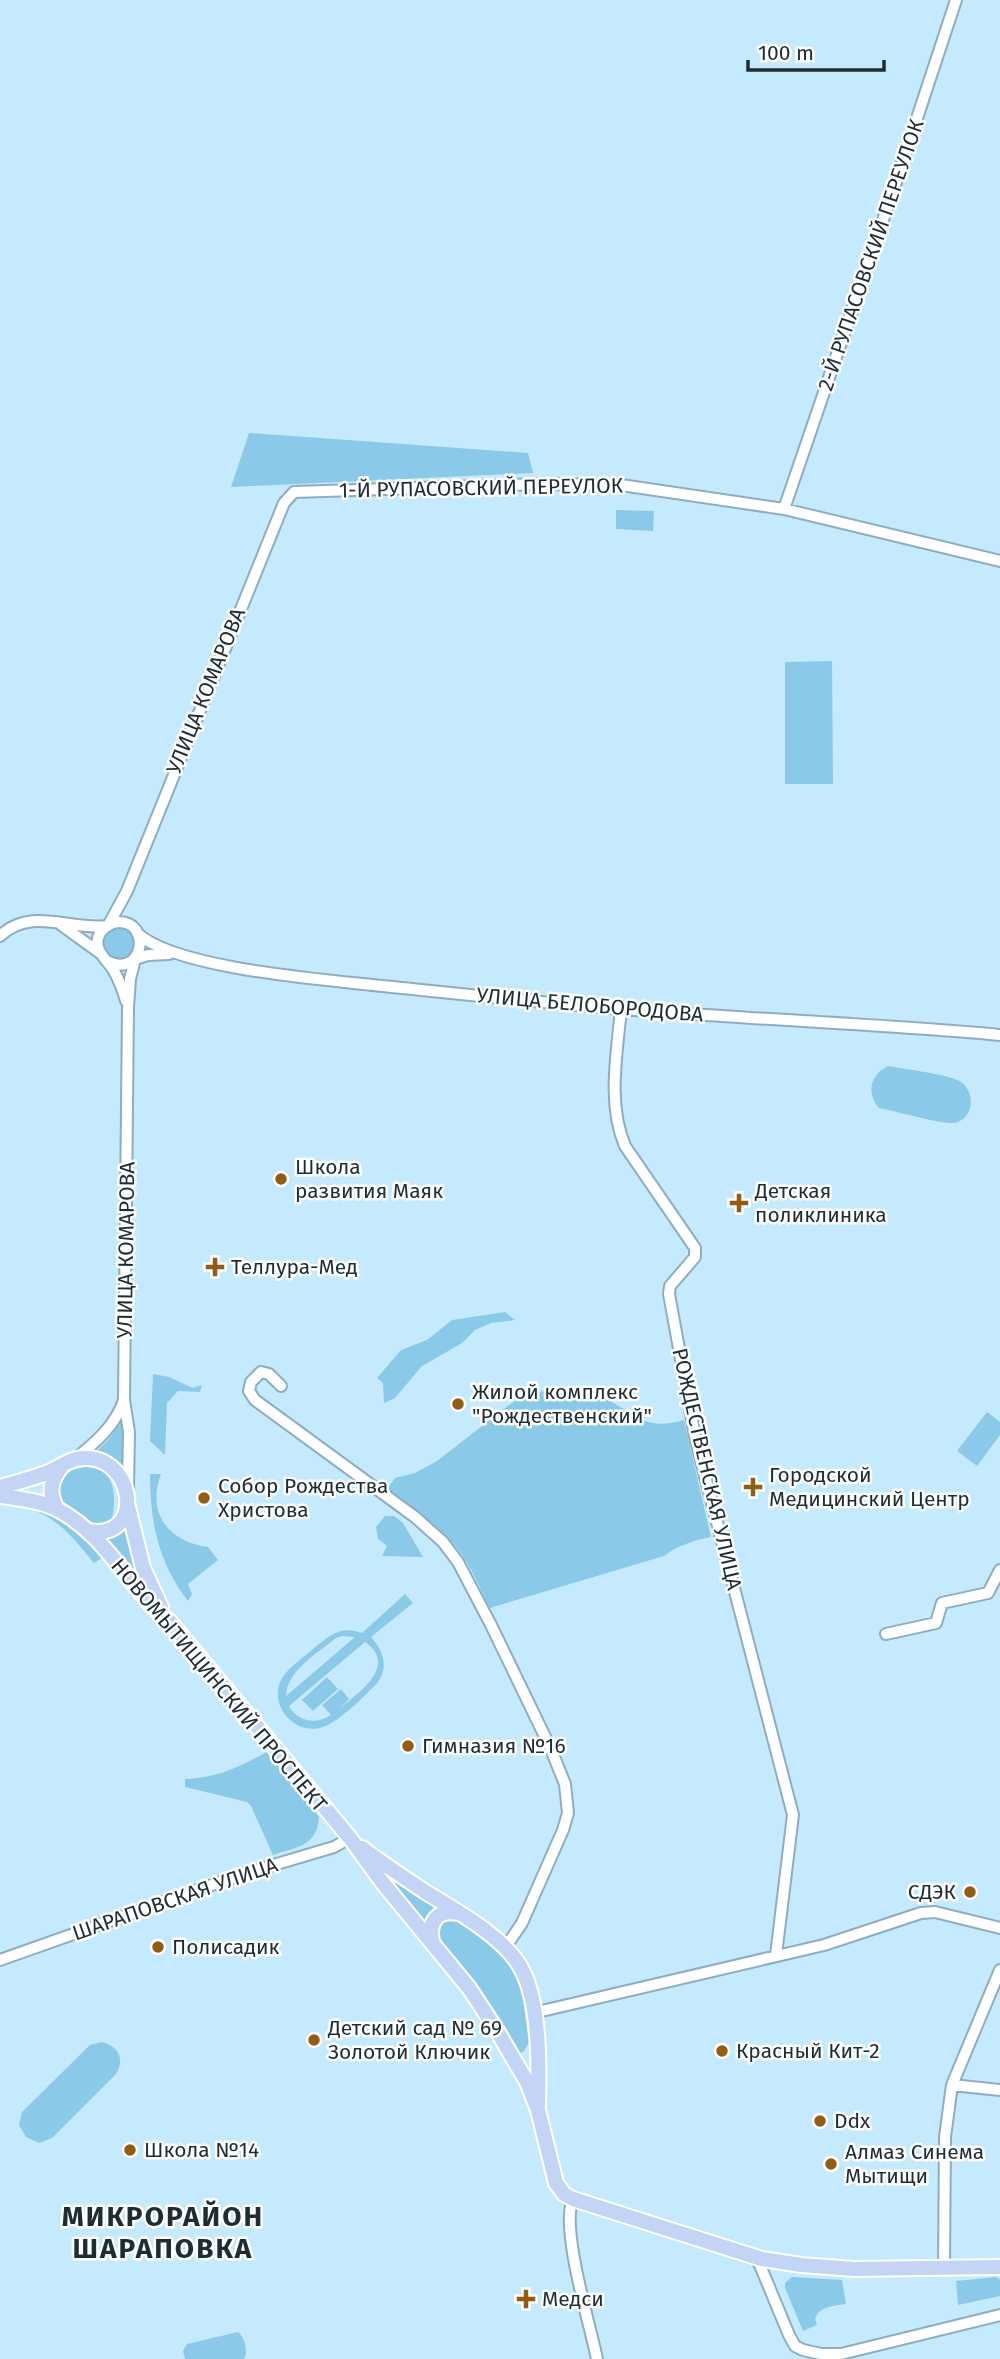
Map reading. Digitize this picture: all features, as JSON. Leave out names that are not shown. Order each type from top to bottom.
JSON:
[{"type":"main road","points":[[0,1487],[40,1475],[68,1462],[95,1460],[107,1464],[118,1473],[128,1499],[132,1532],[146,1576],[170,1621]]},
{"type":"main road","points":[[57,1509],[52,1499],[51,1485],[68,1462]]},
{"type":"main road","name":"НОВОМЫТИЩИНСКИЙ ПРОСПЕКТ","points":[[0,1496],[32,1500],[57,1509],[88,1531],[151,1605],[170,1621],[350,1838],[382,1882],[469,1988],[512,2055],[538,2110],[556,2183],[564,2194],[573,2199]]},
{"type":"main road","name":"НОВОМЫТИЩИНСКИЙ ПРОСПЕКТ","points":[[88,1531],[101,1534],[121,1522],[128,1499]]},
{"type":"main road","name":"НОВОМЫТИЩИНСКИЙ ПРОСПЕКТ","points":[[350,1838],[513,1955],[524,1974],[533,2013],[537,2039],[538,2110]]},
{"type":"main road","points":[[432,1941],[431,1926],[435,1919],[445,1912],[458,1913]]},
{"type":"main road","points":[[512,2055],[518,2058],[529,2054],[537,2039]]},
{"type":"main road","points":[[573,2199],[757,2258],[846,2268],[1000,2267]]},
{"type":"street","name":"2-Й РУПАСОВСКИЙ ПЕРЕУЛОК","points":[[784,509],[956,0]]},
{"type":"street","name":"1-Й РУПАСОВСКИЙ ПЕРЕУЛОК","points":[[291,494],[310,490],[592,484],[648,488],[784,509],[1000,561]]},
{"type":"street","name":"УЛИЦА КОМАРОВА","points":[[109,925],[127,891],[211,679],[284,503],[291,494]]},
{"type":"street","name":"УЛИЦА КОМАРОВА","points":[[127,891],[124,909],[135,930]]},
{"type":"street","points":[[0,936],[9,928],[37,920],[55,921],[82,926],[122,922],[135,930],[141,943],[135,959],[123,965],[104,957],[55,921]]},
{"type":"street","points":[[104,957],[98,938],[109,925]]},
{"type":"street","name":"УЛИЦА БЕЛОБОРОДОВА","points":[[135,930],[155,945],[183,955],[249,970],[306,977],[621,1009],[1000,1035]]},
{"type":"street","name":"УЛИЦА БЕЛОБОРОДОВА","points":[[135,959],[159,954],[183,955]]},
{"type":"street","name":"УЛИЦА КОМАРОВА","points":[[104,957],[121,985],[128,1007]]},
{"type":"street","name":"УЛИЦА КОМАРОВА","points":[[128,1499],[129,1432],[124,1400],[128,1007],[135,959]]},
{"type":"street","name":"РОЖДЕСТВЕНСКАЯ УЛИЦА","points":[[621,1009],[616,1098],[620,1130],[632,1157],[695,1248],[695,1257],[670,1286],[668,1294],[698,1447],[793,1815],[776,1955]]},
{"type":"street","points":[[281,1385],[269,1374],[261,1373],[251,1382],[249,1391],[255,1400],[415,1517],[452,1552],[517,1676],[560,1770],[569,1803],[563,1830],[522,1923],[505,1948]]},
{"type":"street","points":[[68,1462],[113,1423],[124,1400]]},
{"type":"street","points":[[886,1634],[936,1623],[942,1604],[988,1593],[1000,1570]]},
{"type":"street","name":"ШАРАПОВСКАЯ УЛИЦА","points":[[0,1960],[243,1874],[334,1847],[350,1838]]},
{"type":"street","points":[[533,2013],[824,1945],[921,1913],[934,1912],[1000,1928]]},
{"type":"street","points":[[944,2268],[944,2137],[952,2085],[1000,1970]]},
{"type":"street","points":[[952,2085],[1000,2090]]},
{"type":"street","points":[[573,2199],[569,2211],[571,2242],[597,2359]]},
{"type":"street","points":[[757,2258],[791,2340],[803,2350],[836,2355],[1000,2315]]},
{"type":"shaded area","points":[[249,433],[528,453],[533,473],[231,487]]},
{"type":"shaded area","points":[[616,510],[654,511],[653,531],[616,529]]},
{"type":"shaded area","points":[[832,661],[833,784],[785,784],[785,662]]},
{"type":"shaded area","points":[[119,927],[130,932],[135,943],[130,954],[119,959],[108,954],[103,943],[108,932]]},
{"type":"shaded area","points":[[888,1066],[937,1074],[961,1082],[971,1099],[969,1112],[960,1121],[947,1123],[879,1108],[872,1096],[872,1085],[877,1074]]},
{"type":"shaded area","points":[[505,1312],[515,1320],[491,1323],[475,1330],[462,1343],[422,1366],[395,1398],[384,1403],[383,1383],[377,1378],[401,1350],[427,1340],[452,1320]]},
{"type":"shaded area","points":[[153,1374],[169,1377],[193,1388],[202,1385],[200,1392],[178,1391],[167,1403],[165,1455],[150,1441]]},
{"type":"shaded area","points":[[551,1390],[595,1395],[649,1422],[658,1424],[684,1420],[711,1537],[686,1544],[664,1556],[490,1608],[468,1564],[451,1541],[386,1491],[395,1478],[415,1473],[437,1461],[513,1402]]},
{"type":"shaded area","points":[[987,1412],[1000,1422],[1000,1435],[977,1466],[957,1451]]},
{"type":"shaded area","points":[[123,1422],[122,1470],[94,1454]]},
{"type":"shaded area","points":[[89,1466],[105,1473],[113,1486],[111,1523],[97,1526],[57,1497],[58,1479],[73,1470]]},
{"type":"shaded area","points":[[150,1474],[161,1474],[157,1501],[164,1523],[182,1539],[208,1547],[218,1560],[188,1584],[192,1594],[188,1601],[169,1572],[158,1541]]},
{"type":"shaded area","points":[[39,1510],[64,1522],[103,1557],[94,1563],[69,1534],[38,1512]]},
{"type":"shaded area","points":[[385,1516],[394,1516],[403,1523],[423,1557],[382,1556],[387,1546],[378,1539],[376,1527]]},
{"type":"shaded area","points":[[124,1524],[133,1558],[146,1589],[100,1538]]},
{"type":"shaded area","points":[[405,1594],[413,1603],[371,1637],[379,1647],[384,1665],[378,1682],[330,1724],[313,1729],[294,1723],[286,1716],[278,1698],[278,1688],[285,1674],[331,1635],[348,1630],[362,1633]],"holes":[[[342,1636],[355,1637],[286,1696],[298,1670]],[[365,1642],[378,1660],[377,1670],[365,1687],[339,1709],[349,1699],[341,1689],[322,1705],[331,1715],[325,1718],[313,1721],[297,1716],[289,1706]]]},
{"type":"shaded area","points":[[327,1677],[338,1689],[313,1711],[302,1700]]},
{"type":"shaded area","points":[[267,1752],[319,1817],[310,1840],[273,1855],[247,1802],[185,1787],[185,1779],[228,1771]]},
{"type":"shaded area","points":[[397,1882],[438,1909],[427,1919],[425,1925],[394,1888],[394,1883]]},
{"type":"shaded area","points":[[452,1918],[495,1950],[514,1973],[523,1998],[529,2043],[523,2052],[518,2053],[437,1940],[436,1926],[441,1920]]},
{"type":"shaded area","points":[[102,2042],[113,2047],[119,2054],[120,2064],[116,2074],[52,2138],[39,2143],[26,2137],[19,2125],[22,2112],[90,2045]]},
{"type":"shaded area","points":[[792,2277],[842,2280],[846,2304],[823,2309],[815,2319],[817,2325],[803,2331],[785,2288],[785,2283]]},
{"type":"shaded area","points":[[996,2277],[1000,2280],[1000,2296],[958,2305],[956,2281]]},
{"type":"shaded area","points":[[238,2332],[245,2344],[244,2359],[185,2359],[183,2351],[187,2344]]},
{"type":"place","name":"Школа развития Маяк","points":[[281,1179]]},
{"type":"place","name":"Детская поликлиника","points":[[739,1203]]},
{"type":"place","name":"Теллура-Мед","points":[[215,1267]]},
{"type":"place","name":"Жилой комплекс \"Рождественский\"","points":[[458,1404]]},
{"type":"place","name":"Городской Медицинский Центр","points":[[753,1487]]},
{"type":"place","name":"Собор Рождества Христова","points":[[204,1498]]},
{"type":"place","name":"Гимназия №16","points":[[408,1746]]},
{"type":"place","name":"СДЭК","points":[[970,1892]]},
{"type":"place","name":"Полисадик","points":[[158,1947]]},
{"type":"place","name":"Детский сад № 69 Золотой Ключик","points":[[314,2040]]},
{"type":"place","name":"Красный Кит-2","points":[[722,2051]]},
{"type":"place","name":"Ddx","points":[[820,2121]]},
{"type":"place","name":"Школа №14","points":[[130,2150]]},
{"type":"place","name":"Алмаз Синема Мытищи","points":[[831,2164]]},
{"type":"place","name":"Медси","points":[[526,2299]]},
{"type":"district","name":"МИКРОРАЙОН ШАРАПОВКА","points":[[163,2232]]}]
